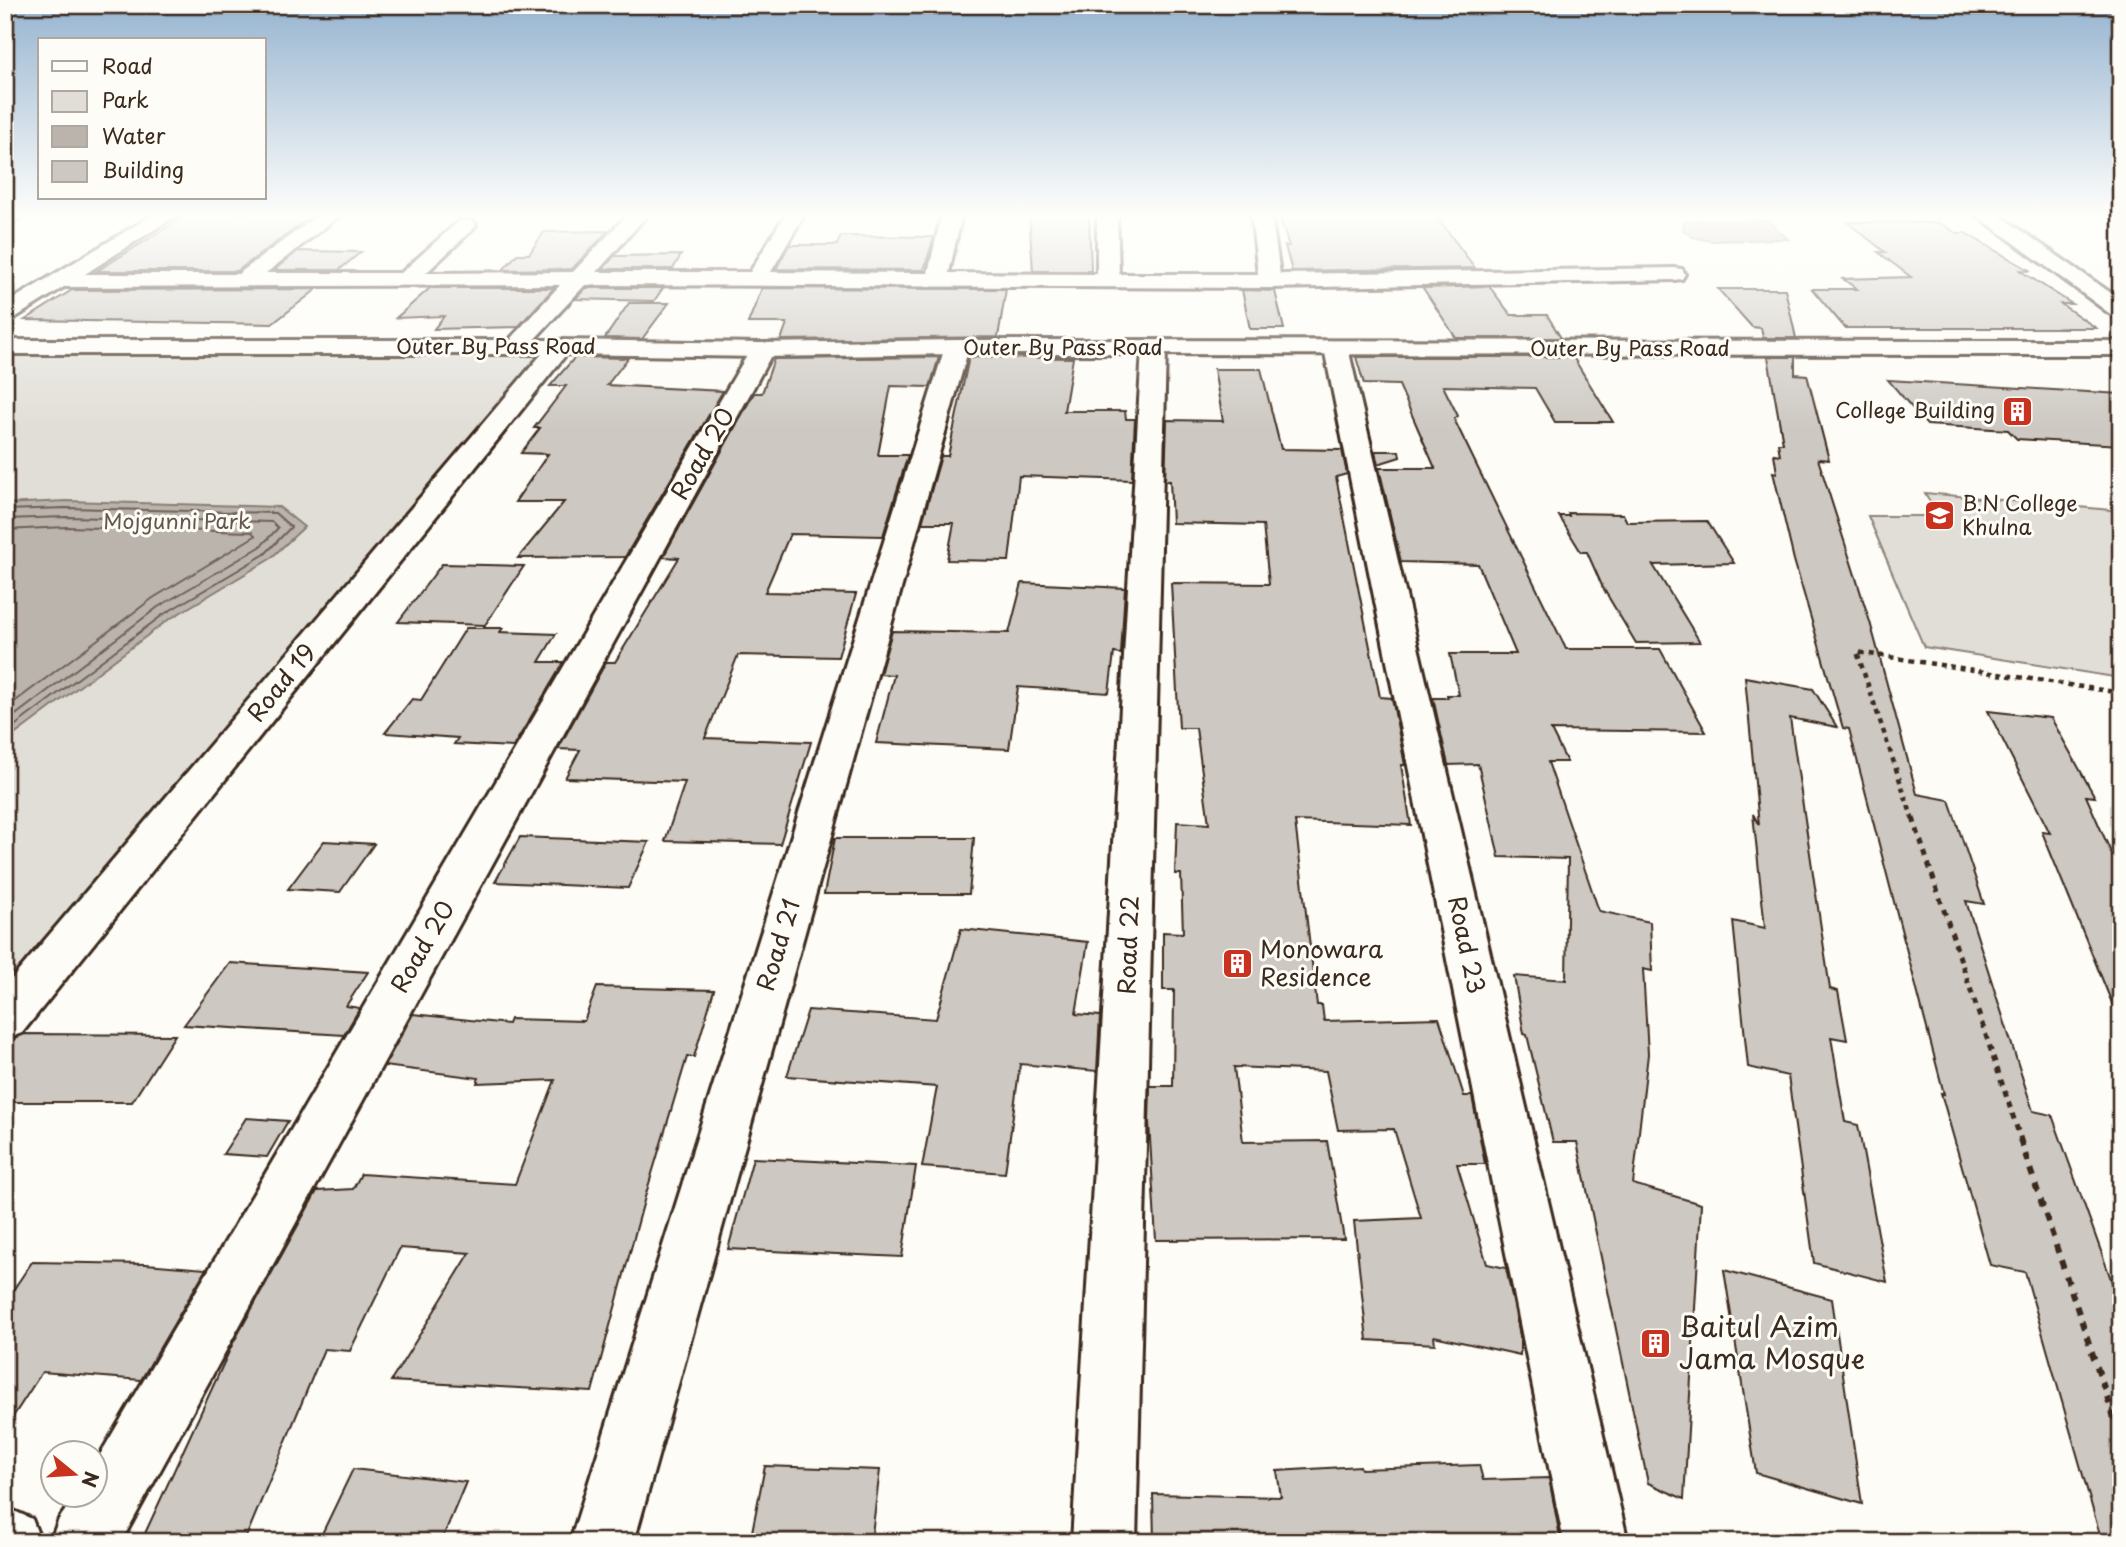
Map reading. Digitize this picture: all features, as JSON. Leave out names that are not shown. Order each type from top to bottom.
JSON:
[{"type":"street","points":[[5,314],[50,285]]},
{"type":"street","points":[[523,338],[575,285]]},
{"type":"street","points":[[2084,285],[2121,311]]},
{"type":"street","name":"Outer By Pass Road","points":[[5,338],[2121,338]]},
{"type":"street","name":"Outer By Pass Road","points":[[5,347],[560,347],[762,350],[957,347],[2121,348]]},
{"type":"street","name":"Road 19","points":[[5,1020],[560,347]]},
{"type":"street","name":"Road 21","points":[[602,1542],[957,347]]},
{"type":"street","name":"Road 23","points":[[1336,348],[1596,1542]]},
{"type":"street","name":"Road 22","points":[[1104,1542],[1154,349]]},
{"type":"street","name":"Road 20","points":[[82,1542],[95,1525],[762,350]]},
{"type":"path","points":[[2121,693],[1857,652],[2121,1438]]},
{"type":"green space","name":"Mojgunni Park","points":[[549,349],[5,994],[5,350]]},
{"type":"green space","points":[[1925,493],[2121,511],[2121,678],[1924,647],[1868,516],[1938,516]]},
{"type":"water","points":[[66,501],[279,507],[304,527],[270,559],[168,620],[5,742],[5,504]]},
{"type":"building","points":[[1852,285],[2043,285],[2072,304],[2061,304],[2096,328],[1845,328],[1812,289],[1857,289]]},
{"type":"building","points":[[1489,286],[1511,315],[1547,315],[1561,338],[1456,338],[1423,288]]},
{"type":"building","points":[[430,288],[554,288],[518,327],[434,329],[444,316],[396,318]]},
{"type":"building","points":[[586,288],[663,288],[654,301],[575,299]]},
{"type":"building","points":[[762,288],[1006,289],[998,337],[781,340],[787,323],[748,323]]},
{"type":"building","points":[[317,289],[272,324],[25,320],[72,290]]},
{"type":"building","points":[[1718,289],[1785,289],[1796,338],[1763,338],[1761,328],[1752,327]]},
{"type":"building","points":[[1242,290],[1275,291],[1284,329],[1250,329]]},
{"type":"building","points":[[629,303],[669,303],[642,339],[605,338]]},
{"type":"building","points":[[575,357],[628,358],[607,385],[723,391],[625,557],[518,558],[564,502],[515,502],[548,454],[521,453],[540,428],[534,428],[566,386],[550,386]]},
{"type":"building","points":[[939,357],[930,387],[891,386],[878,455],[908,455],[883,536],[790,534],[765,592],[856,594],[838,657],[738,655],[705,738],[811,742],[780,844],[665,841],[685,782],[565,778],[580,750],[558,749],[606,662],[615,662],[679,558],[663,557],[754,393],[762,393],[774,359]]},
{"type":"building","points":[[969,357],[1073,358],[1064,411],[1125,411],[1126,419],[1135,419],[1132,480],[1019,476],[1009,561],[947,560],[954,523],[922,523],[941,456],[948,456]]},
{"type":"building","points":[[1356,357],[1573,357],[1613,422],[1555,422],[1535,388],[1443,386],[1458,416],[1454,419],[1566,649],[1660,649],[1706,732],[1551,730],[1567,762],[1548,762],[1599,911],[1650,922],[1652,971],[1643,969],[1648,1054],[1633,1184],[1701,1204],[1684,1499],[1648,1483],[1577,1142],[1553,1142],[1527,1035],[1524,1034],[1514,976],[1566,980],[1568,859],[1499,857],[1478,764],[1448,765],[1433,698],[1459,695],[1450,654],[1516,654],[1478,564],[1401,562],[1379,468],[1435,468],[1399,385],[1364,384]]},
{"type":"building","points":[[1768,357],[1795,357],[1795,374],[1807,375],[1829,460],[1818,459],[1870,622],[1917,794],[1949,800],[1984,904],[1966,901],[2033,1111],[2052,1115],[2121,1307],[2121,1542],[2102,1542],[2025,1272],[1990,1265],[1941,1093],[1944,1094],[1849,729],[1843,728],[1794,560],[1773,472],[1777,473],[1774,454],[1780,455],[1778,443],[1783,443]]},
{"type":"building","points":[[1214,369],[1261,369],[1281,449],[1342,450],[1347,474],[1336,477],[1380,697],[1392,698],[1405,765],[1401,765],[1411,825],[1295,821],[1317,1005],[1322,1005],[1324,1021],[1439,1018],[1464,1096],[1472,1096],[1485,1164],[1457,1164],[1487,1264],[1506,1268],[1520,1336],[1520,1355],[1434,1336],[1435,1344],[1367,1340],[1354,1221],[1421,1218],[1394,1129],[1338,1130],[1326,1071],[1234,1067],[1243,1142],[1327,1141],[1344,1239],[1156,1240],[1149,1122],[1150,1086],[1173,1086],[1174,990],[1163,990],[1163,932],[1183,933],[1181,874],[1175,874],[1177,822],[1209,824],[1196,728],[1179,728],[1171,583],[1269,584],[1263,525],[1172,523],[1170,481],[1165,481],[1167,420],[1223,421]]},
{"type":"building","name":"College Building","points":[[1888,380],[2121,394],[2121,445],[2017,439],[2008,430],[1927,425]]},
{"type":"building","points":[[1375,451],[1399,451],[1400,457],[1378,464]]},
{"type":"building","points":[[1568,513],[1623,514],[1627,522],[1707,521],[1734,563],[1653,565],[1700,642],[1636,643],[1603,588],[1587,552],[1581,552],[1559,516],[1569,516]]},
{"type":"building","points":[[442,564],[524,566],[485,625],[398,622]]},
{"type":"building","points":[[1022,583],[1125,588],[1121,654],[1114,653],[1109,693],[1018,687],[1009,749],[876,743],[894,675],[880,674],[892,631],[1009,633]]},
{"type":"building","points":[[466,628],[503,628],[500,632],[556,634],[539,662],[564,662],[513,747],[454,744],[458,738],[385,733],[412,699],[421,700]]},
{"type":"building","points":[[1745,677],[1813,689],[1837,727],[1790,718],[1830,989],[1838,991],[1847,1040],[1831,1037],[1845,1122],[1858,1125],[1887,1282],[1814,1263],[1788,1076],[1748,1067],[1733,921],[1765,928],[1753,814],[1759,825]]},
{"type":"building","points":[[1988,711],[2051,718],[2095,797],[2086,796],[2121,875],[2121,1025],[2042,832],[2050,833]]},
{"type":"building","points":[[520,837],[649,842],[628,888],[495,882]]},
{"type":"building","points":[[835,838],[974,838],[969,894],[824,894]]},
{"type":"building","points":[[324,841],[374,844],[340,892],[288,889]]},
{"type":"building","points":[[961,929],[1088,942],[1076,1014],[1100,1016],[1097,1071],[1020,1064],[1005,1173],[922,1167],[937,1087],[787,1076],[808,1010],[936,1019]]},
{"type":"building","points":[[230,963],[368,972],[346,1006],[360,1008],[344,1035],[184,1025]]},
{"type":"building","points":[[597,987],[714,990],[694,1057],[687,1057],[645,1197],[592,1392],[391,1381],[470,1253],[400,1248],[350,1351],[324,1349],[244,1542],[141,1542],[233,1343],[317,1191],[353,1189],[361,1174],[515,1184],[555,1080],[477,1083],[479,1078],[384,1066],[413,1014],[508,1024],[510,1019],[584,1021]]},
{"type":"building","points":[[24,1034],[175,1035],[132,1102],[5,1102],[5,1047],[11,1040]]},
{"type":"building","points":[[246,1118],[288,1121],[267,1157],[223,1154]]},
{"type":"building","points":[[753,1158],[916,1166],[902,1257],[728,1249]]},
{"type":"building","points":[[32,1262],[146,1264],[206,1269],[141,1380],[42,1372],[5,1429],[5,1302]]},
{"type":"building","points":[[1724,1270],[1832,1299],[1862,1504],[1756,1473]]},
{"type":"building","points":[[1479,1465],[1483,1480],[1549,1478],[1561,1542],[1154,1542],[1153,1494],[1281,1497],[1277,1471],[1360,1466],[1361,1469]]},
{"type":"building","points":[[765,1466],[880,1470],[871,1542],[750,1542]]},
{"type":"building","points":[[353,1469],[466,1482],[441,1542],[318,1542]]},
{"type":"place","name":"College Building","points":[[2018,411]]},
{"type":"place","name":"B.N College Khulna","points":[[1939,516]]},
{"type":"place","name":"Monowara Residence","points":[[1237,964]]},
{"type":"place","name":"Baitul Azim Jama Mosque","points":[[1656,1343]]}]
